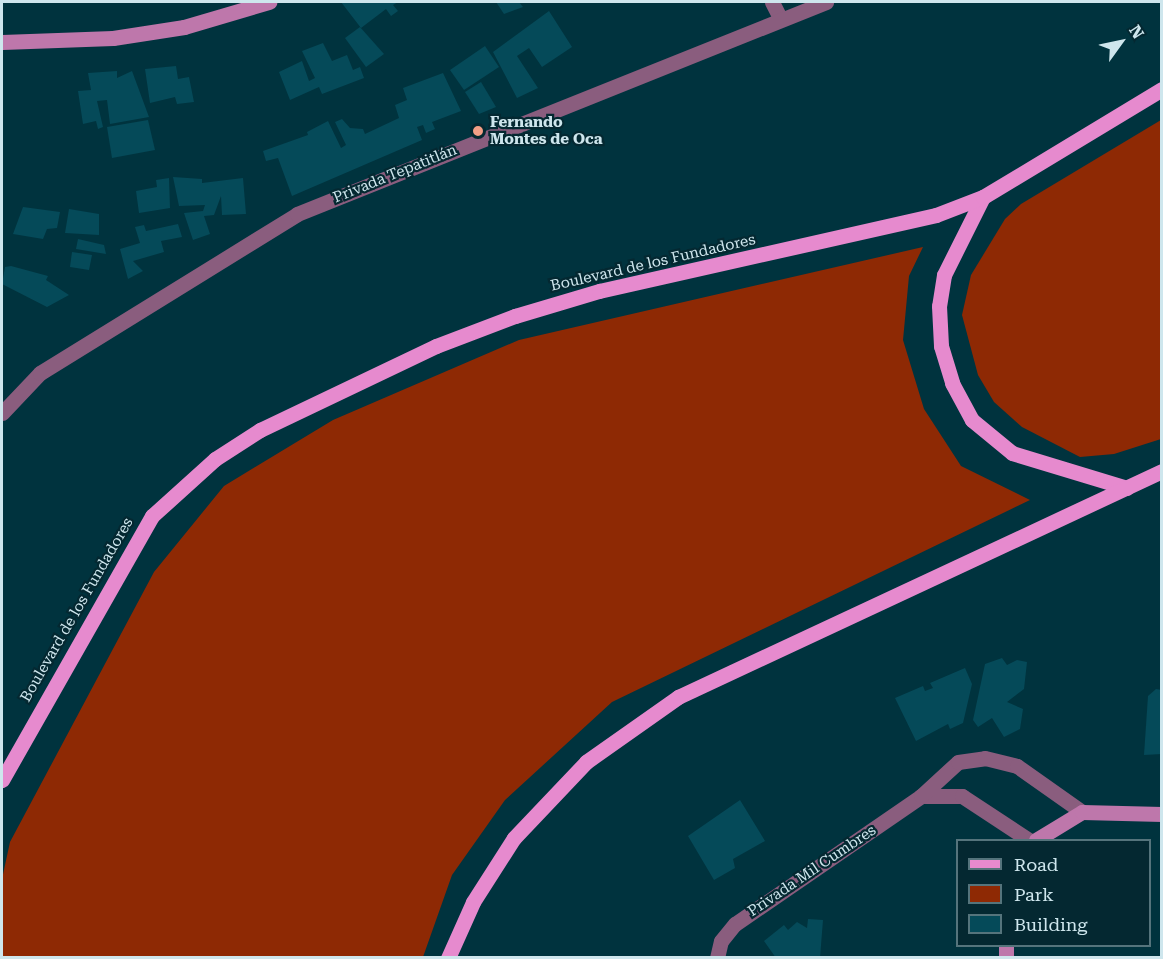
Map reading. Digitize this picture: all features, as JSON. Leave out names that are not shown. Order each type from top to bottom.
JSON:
[{"type":"main road","name":"Boulevard de los Fundadores","points":[[2,780],[152,516],[215,459],[260,430],[425,350],[515,316],[600,291],[936,215],[983,197],[1161,89]]},
{"type":"main road","points":[[983,197],[944,275],[939,306],[941,346],[952,383],[972,420],[1012,453],[1127,488]]},
{"type":"main road","points":[[448,957],[473,902],[514,838],[586,762],[678,697],[1161,471]]},
{"type":"street","points":[[2,42],[113,38],[184,27],[269,2]]},
{"type":"street","points":[[772,2],[780,18]]},
{"type":"street","name":"Privada Tepatitlán","points":[[2,413],[40,373],[297,214],[780,18],[826,2]]},
{"type":"street","name":"Privada Mil Cumbres","points":[[717,957],[721,940],[735,924],[921,796],[958,762],[985,758],[1031,774],[1082,812]]},
{"type":"street","points":[[921,796],[962,796],[1027,839]]},
{"type":"street","points":[[1038,839],[1082,812],[1161,814]]},
{"type":"green space","points":[[1161,120],[1161,439],[1114,454],[1080,457],[1022,427],[994,402],[978,375],[962,315],[971,275],[1005,219],[1021,204]]},
{"type":"green space","points":[[923,247],[909,276],[903,340],[924,409],[961,466],[1030,500],[612,702],[505,800],[452,875],[423,957],[2,957],[2,879],[10,842],[154,572],[224,486],[333,420],[519,340]]},
{"type":"building","points":[[341,2],[398,2],[393,5],[398,11],[391,16],[386,9],[361,28]]},
{"type":"building","points":[[496,2],[519,2],[523,7],[504,14]]},
{"type":"building","points":[[549,11],[572,47],[542,67],[529,48],[517,56],[538,88],[517,98],[493,52]]},
{"type":"building","points":[[360,27],[384,54],[366,67],[345,38]]},
{"type":"building","points":[[323,43],[332,61],[347,55],[353,70],[360,67],[364,78],[322,94],[319,87],[290,100],[279,72],[302,61],[309,81],[315,78],[302,51]]},
{"type":"building","points":[[485,46],[499,67],[464,90],[450,70]]},
{"type":"building","points":[[176,66],[178,79],[189,77],[194,102],[177,104],[175,97],[150,103],[145,69]]},
{"type":"building","points":[[117,71],[117,78],[132,71],[149,117],[110,124],[107,100],[97,101],[103,127],[98,129],[96,121],[83,124],[78,91],[91,90],[88,73]]},
{"type":"building","points":[[443,73],[461,111],[432,122],[435,129],[426,133],[423,125],[417,127],[422,140],[292,196],[278,158],[266,161],[263,151],[308,135],[307,132],[328,121],[341,148],[346,145],[335,122],[342,119],[350,128],[363,129],[365,134],[399,118],[395,105],[407,100],[403,88]]},
{"type":"building","points":[[481,82],[496,107],[479,114],[465,92]]},
{"type":"building","points":[[148,120],[155,150],[112,158],[107,127]]},
{"type":"building","points":[[173,177],[202,179],[202,183],[243,178],[246,214],[222,215],[221,196],[214,215],[204,216],[210,234],[193,240],[184,213],[203,211],[205,205],[179,206]]},
{"type":"building","points":[[169,178],[170,208],[139,213],[136,191],[157,187],[156,180]]},
{"type":"building","points":[[23,207],[60,212],[57,228],[47,229],[43,239],[13,234]]},
{"type":"building","points":[[69,209],[99,214],[99,235],[65,233]]},
{"type":"building","points":[[178,224],[182,237],[161,241],[164,252],[133,261],[143,271],[128,279],[120,249],[140,243],[135,227],[144,225],[146,231]]},
{"type":"building","points":[[78,239],[104,245],[106,254],[76,249]]},
{"type":"building","points":[[72,252],[92,255],[89,270],[70,267]]},
{"type":"building","points":[[11,266],[48,276],[46,280],[69,295],[47,307],[2,284],[5,267]]},
{"type":"building","points":[[1002,658],[1007,665],[1017,660],[1027,662],[1024,689],[1007,702],[1023,709],[1020,729],[1004,737],[992,718],[978,727],[973,720],[985,664]]},
{"type":"building","points":[[965,668],[972,684],[963,723],[950,729],[948,724],[916,741],[895,698],[923,686],[925,691],[933,688],[930,683]]},
{"type":"building","points":[[1156,689],[1162,690],[1162,754],[1144,755],[1148,696]]},
{"type":"building","points":[[740,800],[765,841],[733,859],[735,868],[714,880],[688,836]]},
{"type":"building","points":[[808,919],[823,920],[820,958],[776,958],[764,941],[784,925],[788,930],[797,922],[807,928]]},
{"type":"place","name":"Fernando Montes de Oca","points":[[478,131]]}]
